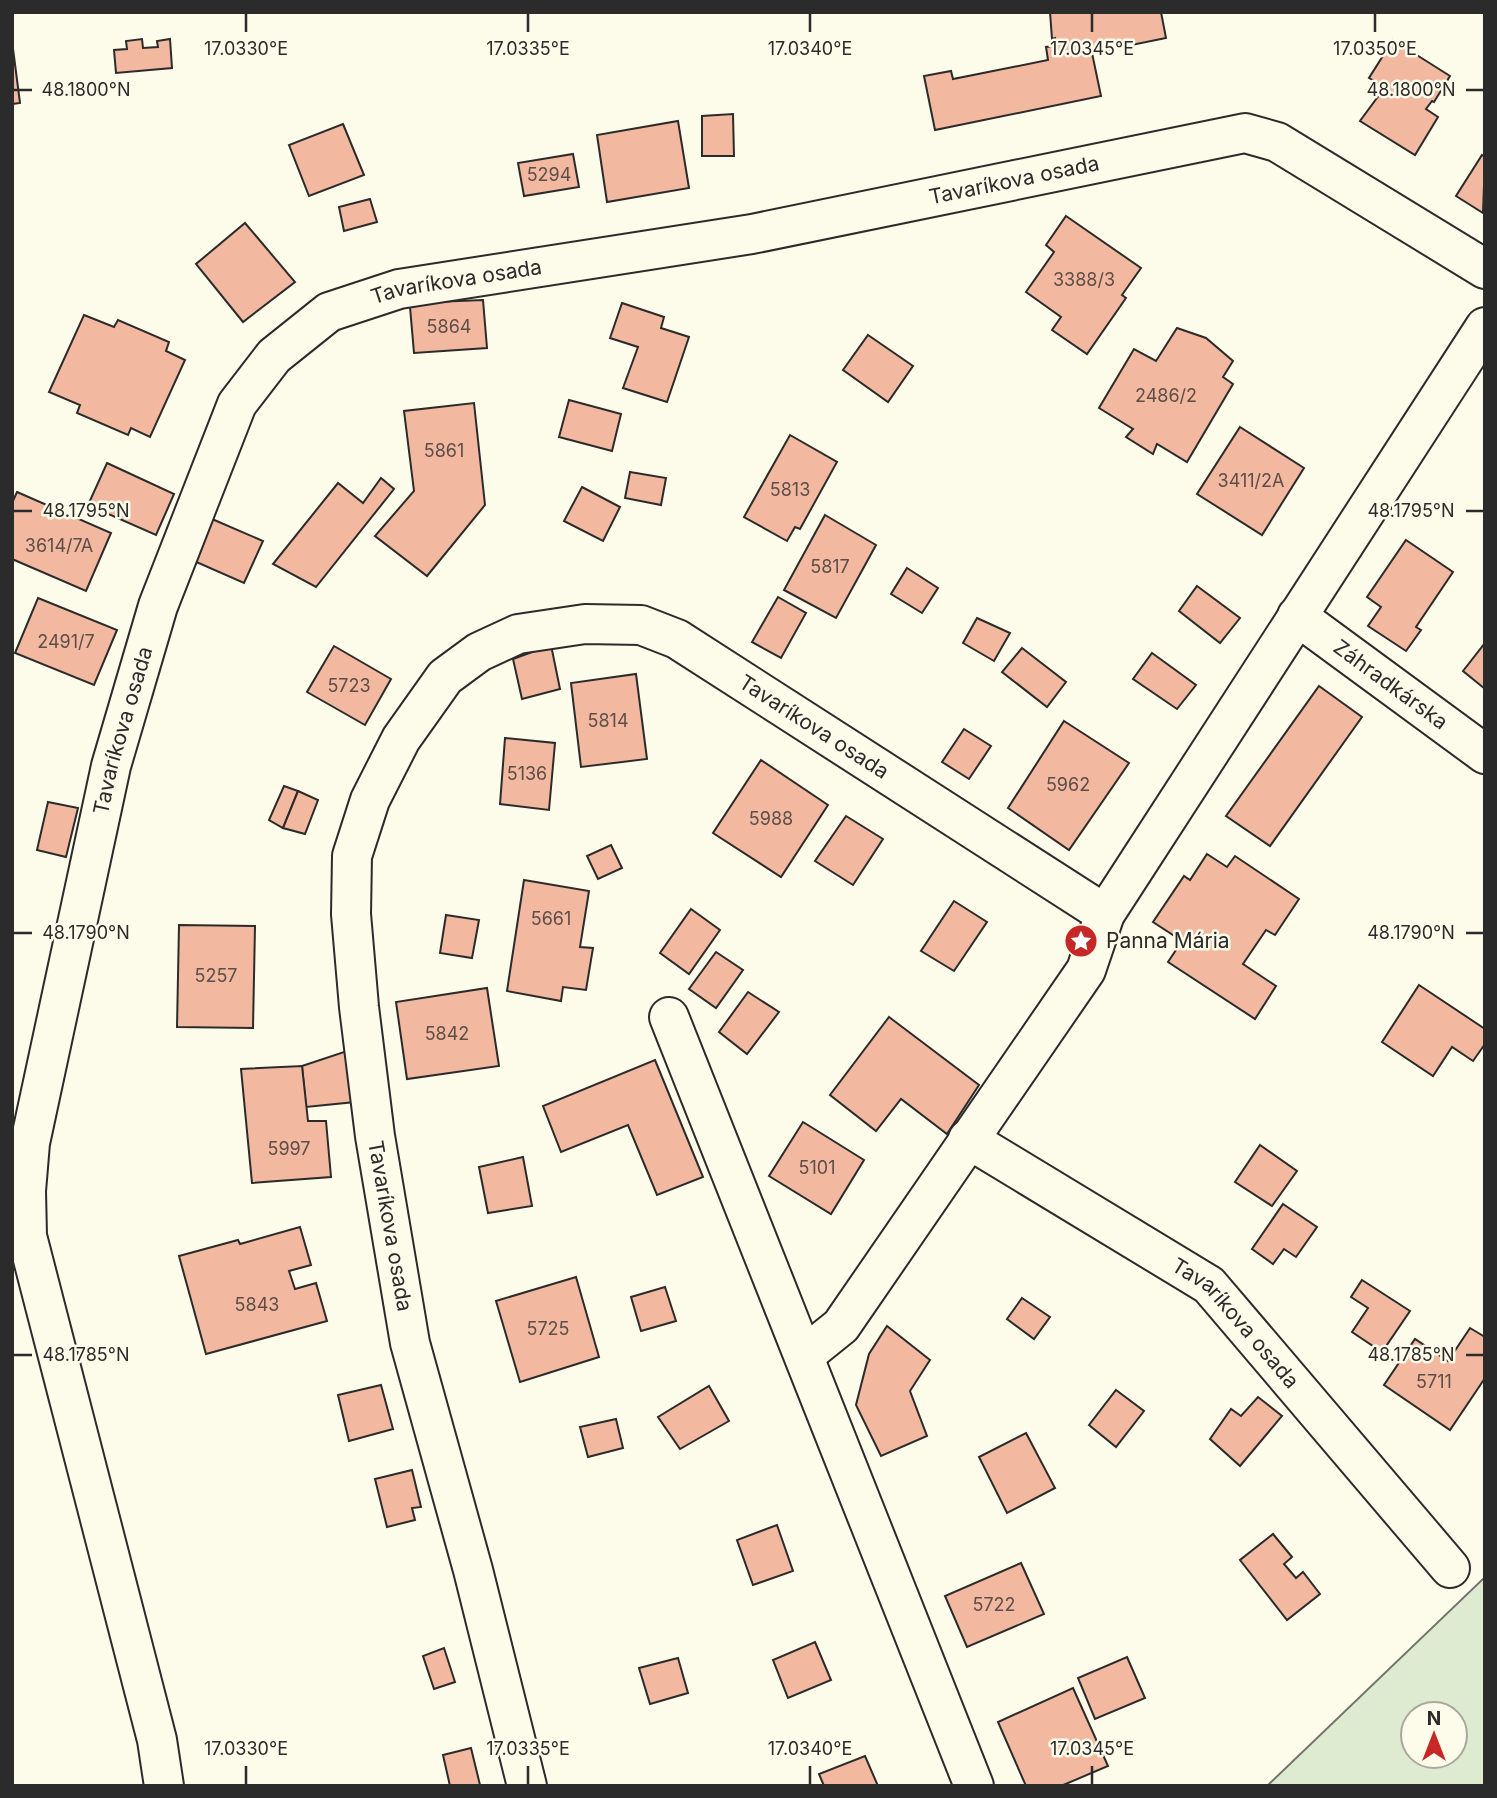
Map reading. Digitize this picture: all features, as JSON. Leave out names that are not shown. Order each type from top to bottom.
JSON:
[{"type":"street","name":"Tavaríkova osada","points":[[164,1786],[157,1740],[27,1236],[19,1193],[111,766],[158,606],[237,404],[275,356],[329,312],[399,289],[752,234],[1245,134],[1277,142],[1485,269]]},
{"type":"street","points":[[805,1355],[841,1326],[1086,970],[1105,914],[1485,327]]},
{"type":"street","name":"Záhradkárska","points":[[1297,616],[1485,754]]},
{"type":"street","name":"Tavaríkova osada","points":[[527,1786],[473,1570],[410,1343],[375,1136],[359,1007],[351,914],[352,856],[370,800],[401,739],[445,677],[479,652],[508,638],[518,634],[585,624],[641,625],[677,639],[1105,914]]},
{"type":"street","points":[[669,1017],[974,1786]]},
{"type":"street","name":"Tavaríkova osada","points":[[968,1139],[1209,1285],[1450,1568]]},
{"type":"green space","points":[[1485,1577],[1485,1786],[1267,1786]]},
{"type":"building","points":[[1050,12],[1161,12],[1166,38],[1092,53],[1101,96],[935,130],[924,76],[951,71],[953,79],[1048,60],[1046,47],[1056,46],[1055,38],[1052,39]]},
{"type":"building","points":[[142,39],[143,48],[158,47],[157,41],[170,39],[172,68],[116,73],[114,50],[127,49],[126,41]]},
{"type":"building","points":[[1393,40],[1450,76],[1434,102],[1426,109],[1438,117],[1415,155],[1360,121],[1385,87],[1369,78]]},
{"type":"building","points":[[12,41],[20,103],[12,104]]},
{"type":"building","points":[[733,114],[734,156],[702,156],[702,116]]},
{"type":"building","points":[[678,121],[689,188],[607,202],[597,135]]},
{"type":"building","points":[[343,124],[364,175],[309,196],[289,145]]},
{"type":"building","points":[[573,154],[579,187],[524,196],[518,163]]},
{"type":"building","points":[[1482,155],[1485,157],[1483,213],[1456,196]]},
{"type":"building","points":[[370,199],[377,222],[344,231],[339,207]]},
{"type":"building","points":[[1066,216],[1141,268],[1122,295],[1126,298],[1087,354],[1052,330],[1061,317],[1026,292],[1054,252],[1046,245]]},
{"type":"building","points":[[245,223],[295,282],[243,322],[196,264]]},
{"type":"building","points":[[483,300],[487,348],[414,353],[410,307],[434,302]]},
{"type":"building","points":[[622,303],[664,317],[661,328],[689,337],[667,402],[623,388],[638,347],[610,338]]},
{"type":"building","points":[[84,315],[114,327],[118,320],[169,342],[166,351],[185,360],[150,437],[131,428],[128,435],[77,413],[80,405],[49,392]]},
{"type":"building","points":[[1177,328],[1206,338],[1233,361],[1223,377],[1233,384],[1187,462],[1157,444],[1153,454],[1126,437],[1133,429],[1099,408],[1134,349],[1156,361]]},
{"type":"building","points":[[868,335],[913,366],[888,402],[843,370]]},
{"type":"building","points":[[569,400],[621,414],[612,451],[559,437]]},
{"type":"building","points":[[474,403],[485,505],[427,576],[375,536],[414,491],[404,411]]},
{"type":"building","points":[[1240,427],[1304,468],[1262,535],[1197,494]]},
{"type":"building","points":[[790,435],[837,462],[800,529],[795,527],[787,541],[744,517]]},
{"type":"building","points":[[107,463],[174,494],[156,535],[88,505]]},
{"type":"building","points":[[630,472],[666,478],[661,505],[625,498]]},
{"type":"building","points":[[381,478],[394,489],[316,587],[273,564],[338,483],[363,503]]},
{"type":"building","points":[[582,487],[620,507],[603,541],[564,521]]},
{"type":"building","points":[[17,492],[111,533],[86,591],[12,559],[12,503]]},
{"type":"building","points":[[825,515],[876,545],[836,618],[784,590]]},
{"type":"building","points":[[212,519],[263,541],[244,583],[194,561]]},
{"type":"building","points":[[1406,540],[1453,572],[1416,627],[1421,630],[1406,651],[1368,626],[1381,607],[1367,597]]},
{"type":"building","points":[[907,568],[938,588],[922,613],[891,594]]},
{"type":"building","points":[[1197,586],[1240,618],[1220,643],[1179,611]]},
{"type":"building","points":[[778,597],[806,613],[781,658],[752,642]]},
{"type":"building","points":[[38,598],[117,630],[94,685],[15,653]]},
{"type":"building","points":[[977,618],[1010,633],[994,661],[963,643]]},
{"type":"building","points":[[1485,643],[1485,689],[1463,671]]},
{"type":"building","points":[[551,645],[560,689],[522,699],[513,659]]},
{"type":"building","points":[[334,646],[391,679],[365,725],[307,692]]},
{"type":"building","points":[[1022,648],[1066,682],[1047,707],[1002,672]]},
{"type":"building","points":[[1152,653],[1196,685],[1177,709],[1133,679]]},
{"type":"building","points":[[636,674],[647,759],[581,767],[571,683]]},
{"type":"building","points":[[1319,686],[1362,717],[1270,846],[1226,816]]},
{"type":"building","points":[[1064,721],[1129,763],[1069,850],[1008,808]]},
{"type":"building","points":[[964,729],[991,746],[969,779],[942,762]]},
{"type":"building","points":[[505,738],[555,743],[549,810],[500,804]]},
{"type":"building","points":[[761,760],[828,805],[781,877],[713,833]]},
{"type":"building","points":[[284,786],[298,791],[283,828],[269,820]]},
{"type":"building","points":[[298,791],[318,800],[305,834],[283,828]]},
{"type":"building","points":[[48,802],[78,808],[66,857],[37,850]]},
{"type":"building","points":[[846,816],[883,839],[853,885],[815,861]]},
{"type":"building","points":[[611,845],[622,868],[598,879],[587,856]]},
{"type":"building","points":[[1207,854],[1227,867],[1235,856],[1299,899],[1275,935],[1266,930],[1243,964],[1276,986],[1255,1019],[1168,962],[1182,941],[1153,922],[1184,876],[1190,880]]},
{"type":"building","points":[[524,880],[589,891],[580,947],[593,948],[586,990],[563,987],[561,1001],[507,991]]},
{"type":"building","points":[[954,901],[987,922],[954,971],[921,951]]},
{"type":"building","points":[[691,909],[720,930],[689,974],[660,953]]},
{"type":"building","points":[[446,915],[479,920],[472,958],[440,953]]},
{"type":"building","points":[[179,925],[255,926],[253,1028],[177,1027]]},
{"type":"building","points":[[716,952],[743,970],[716,1008],[689,989]]},
{"type":"building","points":[[1419,985],[1485,1029],[1485,1044],[1473,1061],[1452,1047],[1433,1076],[1382,1042]]},
{"type":"building","points":[[487,988],[499,1066],[407,1079],[396,1002]]},
{"type":"building","points":[[748,992],[779,1012],[747,1054],[719,1032]]},
{"type":"building","points":[[889,1017],[979,1085],[947,1134],[901,1099],[876,1131],[830,1095]]},
{"type":"building","points":[[350,1050],[355,1102],[306,1107],[302,1066]]},
{"type":"building","points":[[655,1060],[703,1177],[657,1195],[628,1125],[561,1152],[543,1106]]},
{"type":"building","points":[[302,1066],[308,1121],[326,1121],[331,1177],[252,1183],[241,1069]]},
{"type":"building","points":[[803,1122],[864,1160],[831,1214],[769,1176]]},
{"type":"building","points":[[1260,1145],[1297,1171],[1272,1206],[1235,1182]]},
{"type":"building","points":[[523,1157],[532,1206],[488,1213],[479,1167]]},
{"type":"building","points":[[1283,1204],[1317,1227],[1296,1257],[1284,1249],[1273,1264],[1252,1249]]},
{"type":"building","points":[[300,1227],[311,1265],[289,1271],[295,1289],[316,1283],[327,1321],[206,1354],[179,1256],[238,1240],[240,1244]]},
{"type":"building","points":[[576,1277],[599,1357],[520,1382],[496,1301]]},
{"type":"building","points":[[1362,1280],[1410,1311],[1382,1352],[1352,1332],[1368,1308],[1351,1297]]},
{"type":"building","points":[[665,1287],[676,1321],[641,1331],[631,1297]]},
{"type":"building","points":[[1022,1298],[1050,1317],[1034,1339],[1007,1319]]},
{"type":"building","points":[[887,1326],[930,1360],[910,1391],[927,1436],[881,1456],[856,1405],[869,1354]]},
{"type":"building","points":[[1470,1328],[1485,1337],[1485,1378],[1450,1430],[1384,1385],[1415,1339],[1448,1361]]},
{"type":"building","points":[[381,1385],[393,1429],[349,1441],[338,1395]]},
{"type":"building","points":[[709,1386],[729,1421],[680,1449],[658,1417]]},
{"type":"building","points":[[1116,1390],[1144,1411],[1116,1447],[1089,1425]]},
{"type":"building","points":[[1258,1397],[1282,1416],[1240,1466],[1210,1439],[1231,1409],[1241,1416]]},
{"type":"building","points":[[616,1419],[623,1448],[588,1457],[580,1427]]},
{"type":"building","points":[[1026,1433],[1055,1488],[1007,1513],[979,1457]]},
{"type":"building","points":[[412,1470],[421,1507],[412,1508],[415,1520],[387,1527],[375,1479]]},
{"type":"building","points":[[777,1525],[793,1571],[753,1585],[737,1540]]},
{"type":"building","points":[[1273,1534],[1292,1557],[1284,1564],[1296,1578],[1303,1572],[1320,1594],[1287,1620],[1240,1560]]},
{"type":"building","points":[[1021,1563],[1044,1614],[967,1647],[945,1596]]},
{"type":"building","points":[[815,1642],[831,1680],[788,1698],[773,1660]]},
{"type":"building","points":[[444,1648],[455,1682],[434,1689],[423,1656]]},
{"type":"building","points":[[1127,1657],[1145,1698],[1095,1719],[1078,1678]]},
{"type":"building","points":[[678,1658],[688,1693],[650,1704],[639,1668]]},
{"type":"building","points":[[1073,1688],[1108,1766],[1061,1786],[1026,1786],[998,1722]]},
{"type":"building","points":[[471,1748],[480,1785],[450,1786],[443,1755]]},
{"type":"building","points":[[865,1756],[878,1786],[824,1786],[819,1774]]},
{"type":"place","name":"Panna Mária","points":[[1081,941]]}]
